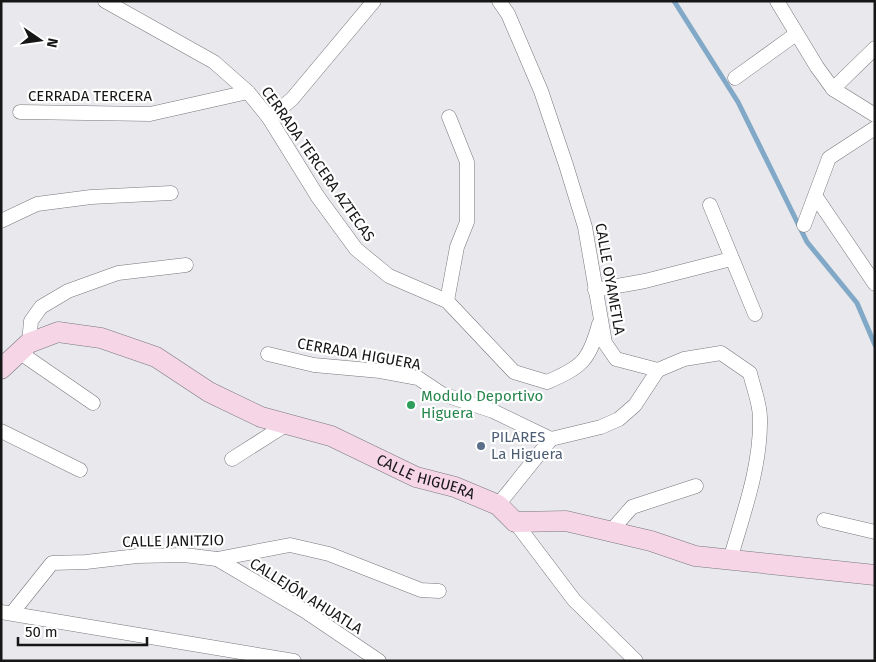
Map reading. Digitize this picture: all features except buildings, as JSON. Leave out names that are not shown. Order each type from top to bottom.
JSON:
[{"type":"street","name":"CERRADA TERCERA AZTECAS","points":[[105,1],[214,62],[248,92],[269,118],[318,197],[356,249],[389,276],[447,302],[514,372],[547,382],[569,372],[588,356],[600,318]]},
{"type":"street","points":[[269,118],[292,99],[374,1]]},
{"type":"street","name":"CALLE OYAMETLA","points":[[499,1],[508,14],[541,91],[566,165],[585,227],[605,343],[616,359],[658,370]]},
{"type":"street","points":[[777,1],[817,67],[834,88],[875,115]]},
{"type":"street","points":[[735,78],[796,34]]},
{"type":"street","points":[[834,88],[875,48]]},
{"type":"street","name":"CERRADA TERCERA","points":[[20,112],[150,114],[248,92]]},
{"type":"street","points":[[447,302],[457,247],[467,222],[467,162],[449,117]]},
{"type":"street","points":[[804,225],[829,158],[875,128]]},
{"type":"street","points":[[1,220],[37,204],[91,197],[171,193]]},
{"type":"street","points":[[816,197],[875,284]]},
{"type":"street","points":[[710,205],[755,314]]},
{"type":"street","points":[[595,290],[645,281],[731,258]]},
{"type":"street","points":[[93,403],[24,347],[31,321],[41,307],[68,291],[118,273],[186,265]]},
{"type":"street","name":"CALLE HIGUERA","points":[[1,369],[24,347],[58,332],[101,338],[156,357],[209,392],[261,417],[331,436],[416,477],[455,487],[498,505],[515,522]]},
{"type":"street","points":[[498,505],[551,439],[602,427],[619,419],[636,405],[658,370],[684,359],[721,353],[750,373],[760,416],[758,455],[730,560]]},
{"type":"street","name":"CERRADA HIGUERA","points":[[268,354],[314,365],[380,371],[418,378],[442,394],[493,411],[551,439]]},
{"type":"street","points":[[232,459],[287,424]]},
{"type":"street","points":[[1,431],[80,470]]},
{"type":"street","points":[[610,532],[632,507],[696,486]]},
{"type":"street","points":[[824,520],[875,532]]},
{"type":"street","points":[[515,522],[566,521],[651,541],[695,556],[875,575]]},
{"type":"street","points":[[515,522],[574,600],[636,661]]},
{"type":"street","name":"CALLE JANITZIO","points":[[6,612],[52,563],[86,562],[137,556],[184,555],[217,559],[290,544],[329,554],[421,590],[439,591]]},
{"type":"street","name":"CALLEJÓN AHUATLA","points":[[217,559],[305,611],[379,661]]},
{"type":"street","points":[[6,612],[294,661]]},
{"type":"waterway","points":[[674,1],[738,102],[807,242],[857,303],[875,345]]},
{"type":"place","name":"Modulo Deportivo Higuera","points":[[411,405]]},
{"type":"place","name":"PILARES La Higuera","points":[[481,446]]}]
